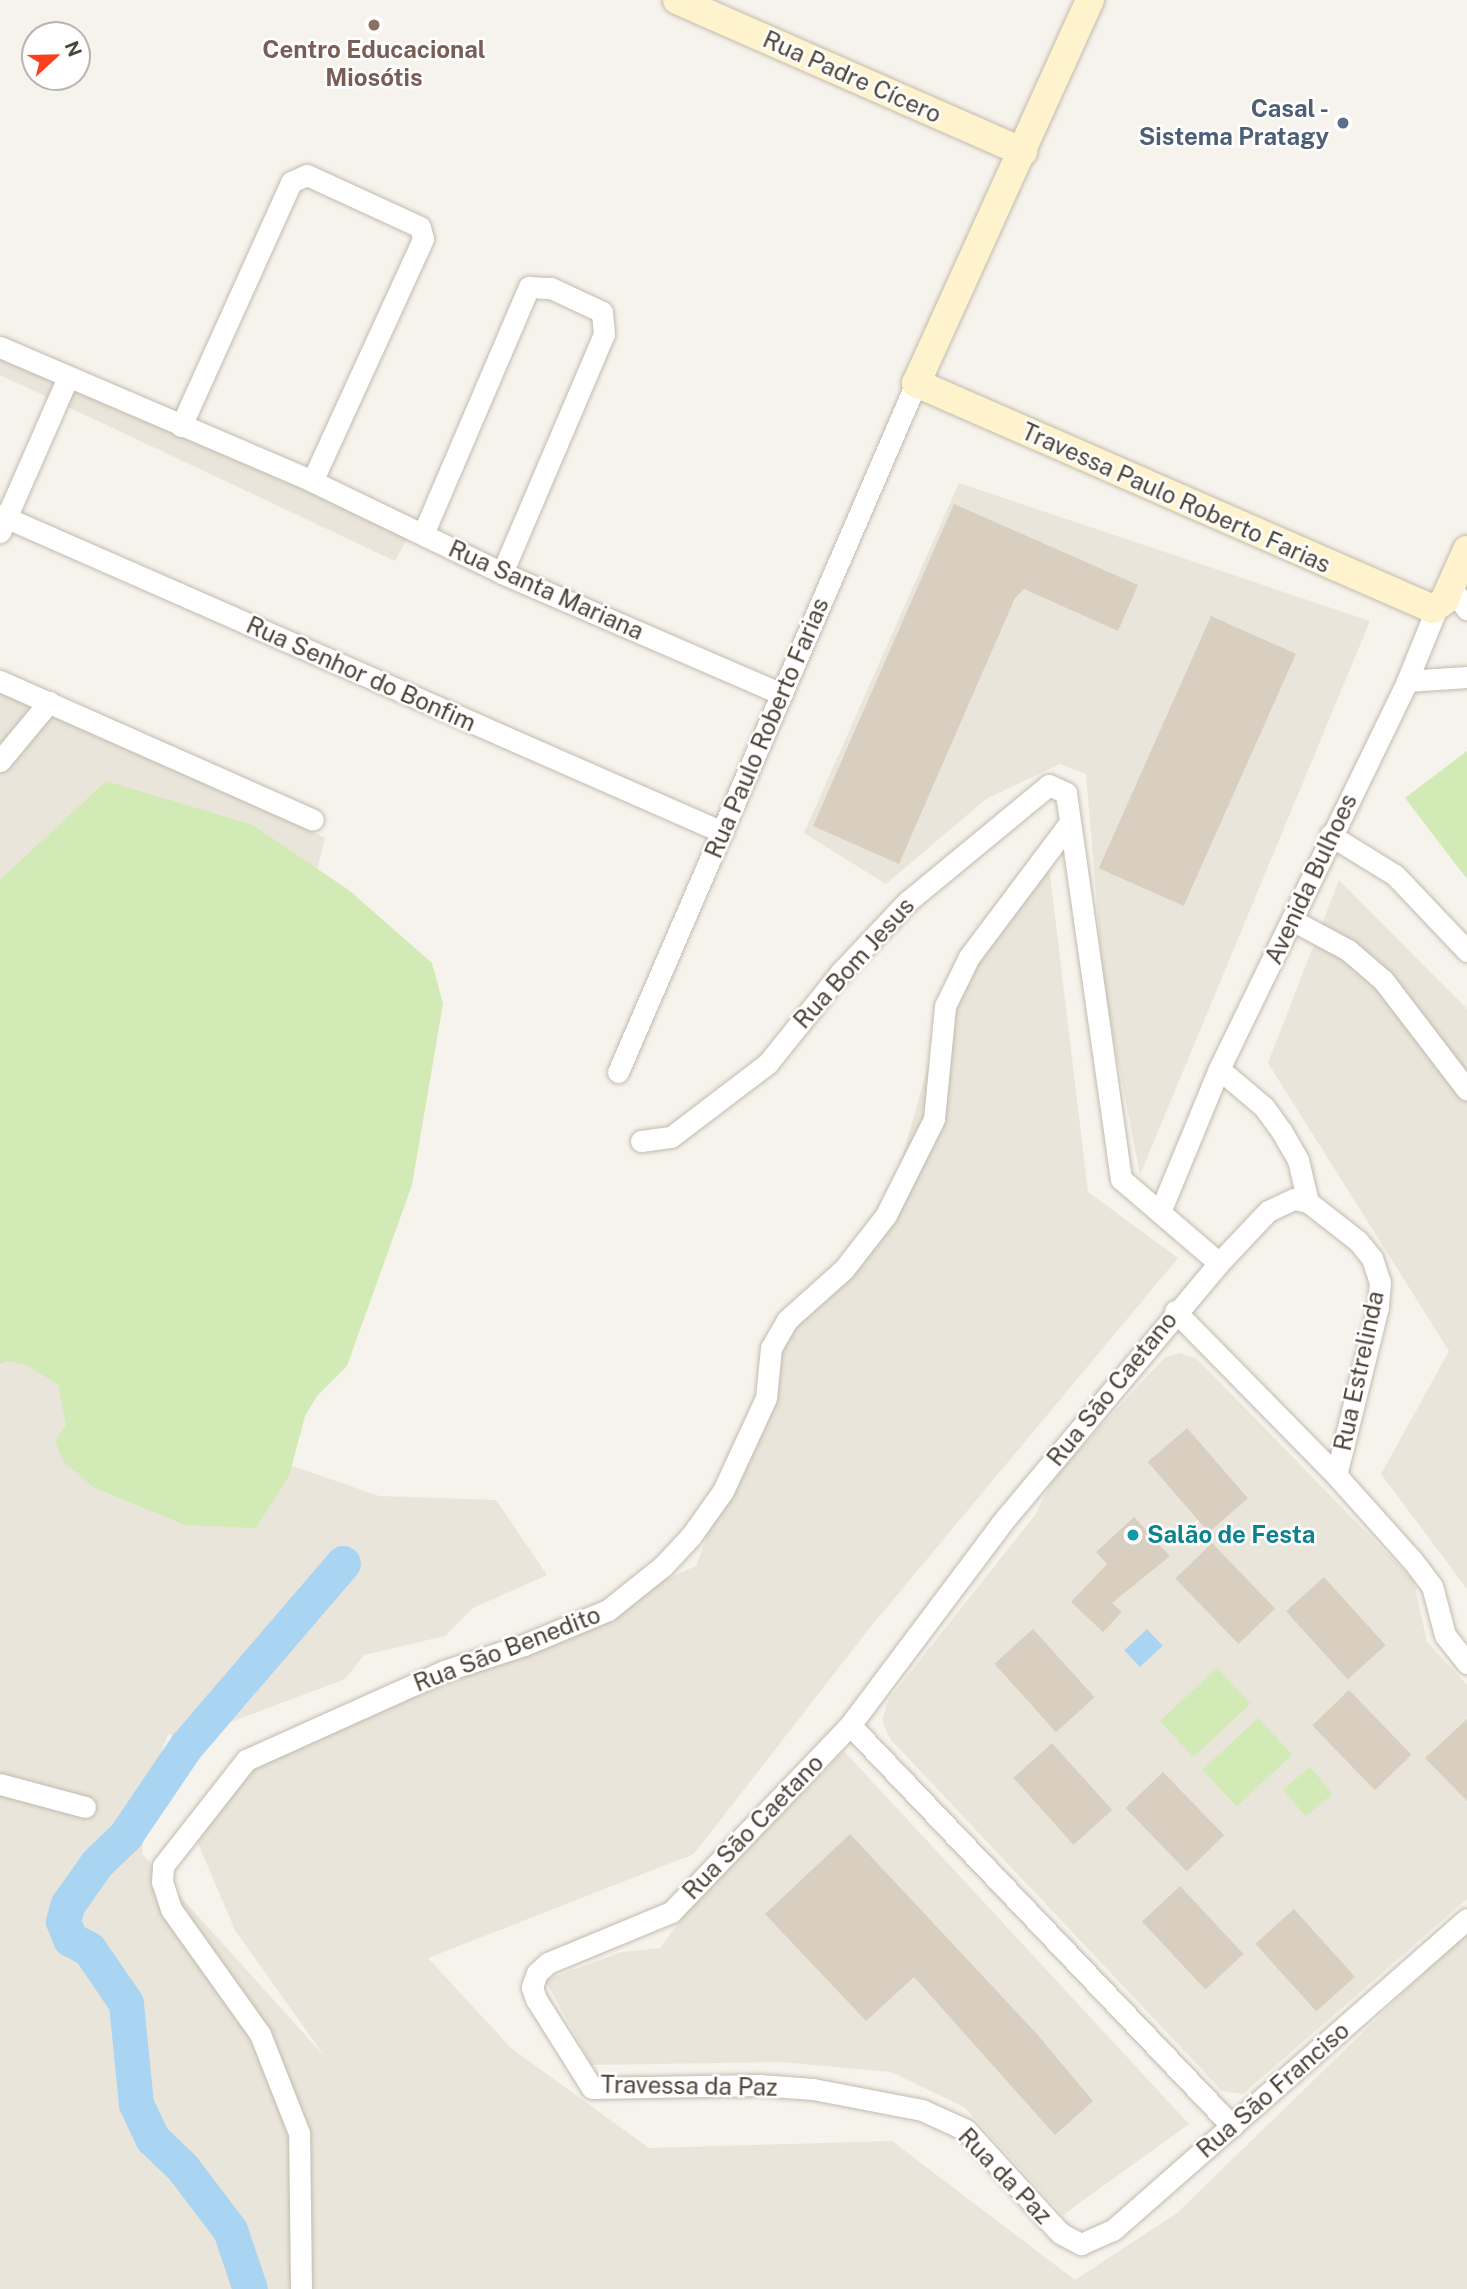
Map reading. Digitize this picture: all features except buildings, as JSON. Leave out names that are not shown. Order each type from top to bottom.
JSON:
[{"type":"street","points":[[916,383],[1090,0]]},
{"type":"street","name":"Rua Padre Cícero","points":[[681,1],[1023,152]]},
{"type":"street","points":[[181,426],[291,182],[307,175],[420,227],[422,247],[312,481]]},
{"type":"street","points":[[423,534],[529,286],[551,288],[602,312],[604,334],[502,573]]},
{"type":"street","name":"Rua Santa Mariana","points":[[0,347],[312,481],[502,573],[782,694]]},
{"type":"street","points":[[2,522],[68,377]]},
{"type":"street","name":"Travessa Paulo Roberto Farias","points":[[916,383],[1436,610]]},
{"type":"street","name":"Rua Paulo Roberto Farias","points":[[618,1072],[916,383]]},
{"type":"street","name":"Rua Senhor do Bonfim","points":[[2,522],[722,832]]},
{"type":"street","name":"Avenida Bulhoes","points":[[1160,1212],[1219,1069],[1330,835],[1407,681],[1436,610],[1467,550]]},
{"type":"street","points":[[1450,586],[1467,609]]},
{"type":"street","points":[[1407,681],[1467,677]]},
{"type":"street","points":[[0,681],[313,820]]},
{"type":"street","points":[[0,761],[49,702]]},
{"type":"street","name":"Rua Bom Jesus","points":[[642,1141],[671,1137],[768,1063],[841,972],[907,902],[1038,790],[1049,785],[1066,793],[1069,824]]},
{"type":"street","points":[[1069,824],[1121,1179],[1219,1263],[1268,1211],[1281,1202],[1308,1202],[1298,1160],[1282,1132],[1264,1107],[1219,1069]]},
{"type":"street","name":"Rua São Benedito","points":[[301,2289],[299,2133],[260,2034],[171,1909],[162,1882],[163,1866],[247,1760],[444,1671],[524,1646],[608,1610],[663,1566],[691,1536],[723,1491],[766,1398],[771,1348],[787,1320],[844,1269],[886,1215],[934,1119],[945,1006],[968,957],[1069,824]]},
{"type":"street","points":[[1330,835],[1395,875],[1467,951]]},
{"type":"street","points":[[1292,920],[1348,950],[1383,980],[1467,1090]]},
{"type":"street","name":"Rua Estrelinda","points":[[1308,1202],[1359,1241],[1372,1258],[1380,1282],[1378,1307],[1336,1475]]},
{"type":"street","name":"Rua São Caetano","points":[[671,1912],[850,1725],[1008,1532],[1175,1311],[1219,1263]]},
{"type":"street","name":"Rua Estrelinda","points":[[1175,1311],[1336,1475],[1432,1586],[1445,1635],[1467,1663]]},
{"type":"street","points":[[850,1725],[1232,2126]]},
{"type":"street","points":[[0,1784],[85,1807]]},
{"type":"street","name":"Travessa da Paz","points":[[671,1912],[548,1963],[537,1973],[532,1987],[536,1999],[583,2079],[592,2088],[607,2089],[702,2085],[813,2089]]},
{"type":"street","name":"Rua São Franciso","points":[[1070,2242],[1096,2240],[1113,2230],[1467,1919]]},
{"type":"street","name":"Rua da Paz","points":[[813,2089],[922,2110],[966,2130],[1070,2242]]},
{"type":"shaded area","points":[[0,351],[413,527],[395,561],[0,375]]},
{"type":"shaded area","points":[[959,483],[1370,621],[1140,1175],[1104,989],[1086,774],[1060,764],[986,799],[886,884],[804,833]]},
{"type":"shaded area","points":[[0,685],[325,838],[178,1426],[379,1496],[496,1500],[547,1575],[473,1608],[445,1636],[364,1655],[345,1679],[186,1739],[168,1734],[146,1796],[142,1854],[325,2057],[235,1930],[197,1841],[215,1800],[236,1776],[357,1713],[696,1566],[774,1354],[884,1221],[954,975],[1048,858],[1088,1192],[1178,1258],[868,1630],[694,1854],[428,1958],[511,2048],[649,2148],[892,2141],[1075,2280],[1177,2213],[1467,1931],[1467,2289],[0,2289]]},
{"type":"shaded area","points":[[1339,880],[1467,1009],[1467,1589],[1381,1474],[1449,1351],[1268,1063]]},
{"type":"shaded area","points":[[1181,1353],[1197,1359],[1414,1581],[1427,1642],[1467,1685],[1467,1899],[1243,2094],[1222,2091],[890,1739],[882,1720],[889,1699],[1035,1515],[1055,1475],[1165,1357]]},
{"type":"shaded area","points":[[844,1751],[1189,2124],[1063,2215],[964,2107],[891,2072],[780,2062],[592,2065],[545,1980],[622,1952],[660,1948],[697,1898]]},
{"type":"green space","points":[[1467,751],[1467,879],[1405,798]]},
{"type":"green space","points":[[106,781],[253,825],[350,891],[432,963],[443,1004],[412,1185],[347,1366],[317,1396],[305,1416],[289,1476],[256,1528],[185,1525],[93,1487],[63,1461],[55,1441],[66,1425],[58,1385],[27,1365],[8,1361],[0,1364],[0,880]]},
{"type":"green space","points":[[1217,1668],[1250,1704],[1193,1757],[1160,1721]]},
{"type":"green space","points":[[1258,1718],[1292,1755],[1237,1806],[1202,1770]]},
{"type":"green space","points":[[1310,1767],[1332,1794],[1306,1816],[1283,1789]]},
{"type":"water","points":[[1147,1629],[1163,1646],[1140,1667],[1124,1650]]},
{"type":"waterway","points":[[250,2289],[230,2230],[183,2168],[152,2138],[136,2104],[126,2003],[89,1949],[70,1939],[63,1921],[68,1904],[97,1863],[125,1836],[186,1746],[343,1563]]},
{"type":"place","name":"Centro Educacional Miosótis","points":[[374,25]]},
{"type":"place","name":"Casal - Sistema Pratagy","points":[[1343,123]]},
{"type":"place","name":"Salão de Festa","points":[[1133,1535]]}]
